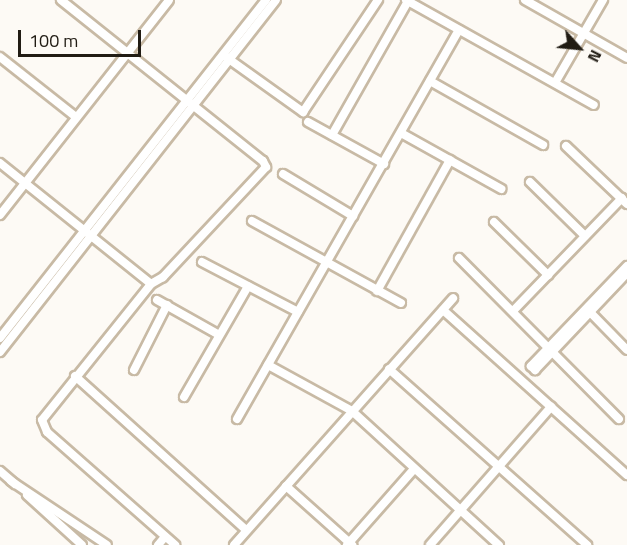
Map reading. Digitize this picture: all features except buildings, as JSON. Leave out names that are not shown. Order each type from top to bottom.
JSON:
[{"type":"street","points":[[61,0],[263,161],[265,172],[163,278],[151,284],[75,376],[42,424],[175,545]]},
{"type":"street","points":[[0,215],[169,0]]},
{"type":"street","points":[[0,352],[90,238],[266,0]]},
{"type":"street","points":[[226,57],[276,0]]},
{"type":"street","points":[[226,57],[303,112],[378,0]]},
{"type":"street","points":[[332,135],[407,0],[555,81],[594,105]]},
{"type":"street","points":[[525,0],[627,58]]},
{"type":"street","points":[[555,81],[603,0]]},
{"type":"street","points":[[237,419],[459,30]]},
{"type":"street","points":[[0,57],[76,117]]},
{"type":"street","points":[[429,81],[543,145]]},
{"type":"street","points":[[0,338],[83,231],[190,104]]},
{"type":"street","points":[[308,122],[384,164]]},
{"type":"street","points":[[401,133],[501,189]]},
{"type":"street","points":[[513,311],[585,236],[624,201],[566,146]]},
{"type":"street","points":[[377,291],[450,160]]},
{"type":"street","points":[[0,163],[90,238],[151,284]]},
{"type":"street","points":[[284,174],[353,216]]},
{"type":"street","points":[[530,182],[585,236]]},
{"type":"street","points":[[252,221],[401,303]]},
{"type":"street","points":[[494,222],[548,275]]},
{"type":"street","points":[[459,258],[619,419]]},
{"type":"street","points":[[202,262],[298,312]]},
{"type":"street","points":[[551,349],[626,271]]},
{"type":"street","points":[[183,397],[248,286]]},
{"type":"street","points":[[234,545],[453,298]]},
{"type":"street","points":[[157,300],[219,335]]},
{"type":"street","points":[[134,370],[167,306]]},
{"type":"street","points":[[443,310],[627,475]]},
{"type":"street","points":[[588,310],[627,350]]},
{"type":"street","points":[[268,365],[352,411],[499,545]]},
{"type":"street","points":[[389,369],[587,545]]},
{"type":"street","points":[[75,376],[246,530]]},
{"type":"street","points":[[430,545],[551,407]]},
{"type":"street","points":[[286,486],[350,544],[414,469]]},
{"type":"street","points":[[0,471],[82,545]]},
{"type":"street","points":[[11,481],[107,545]]},
{"type":"street","points":[[158,545],[165,537]]}]
